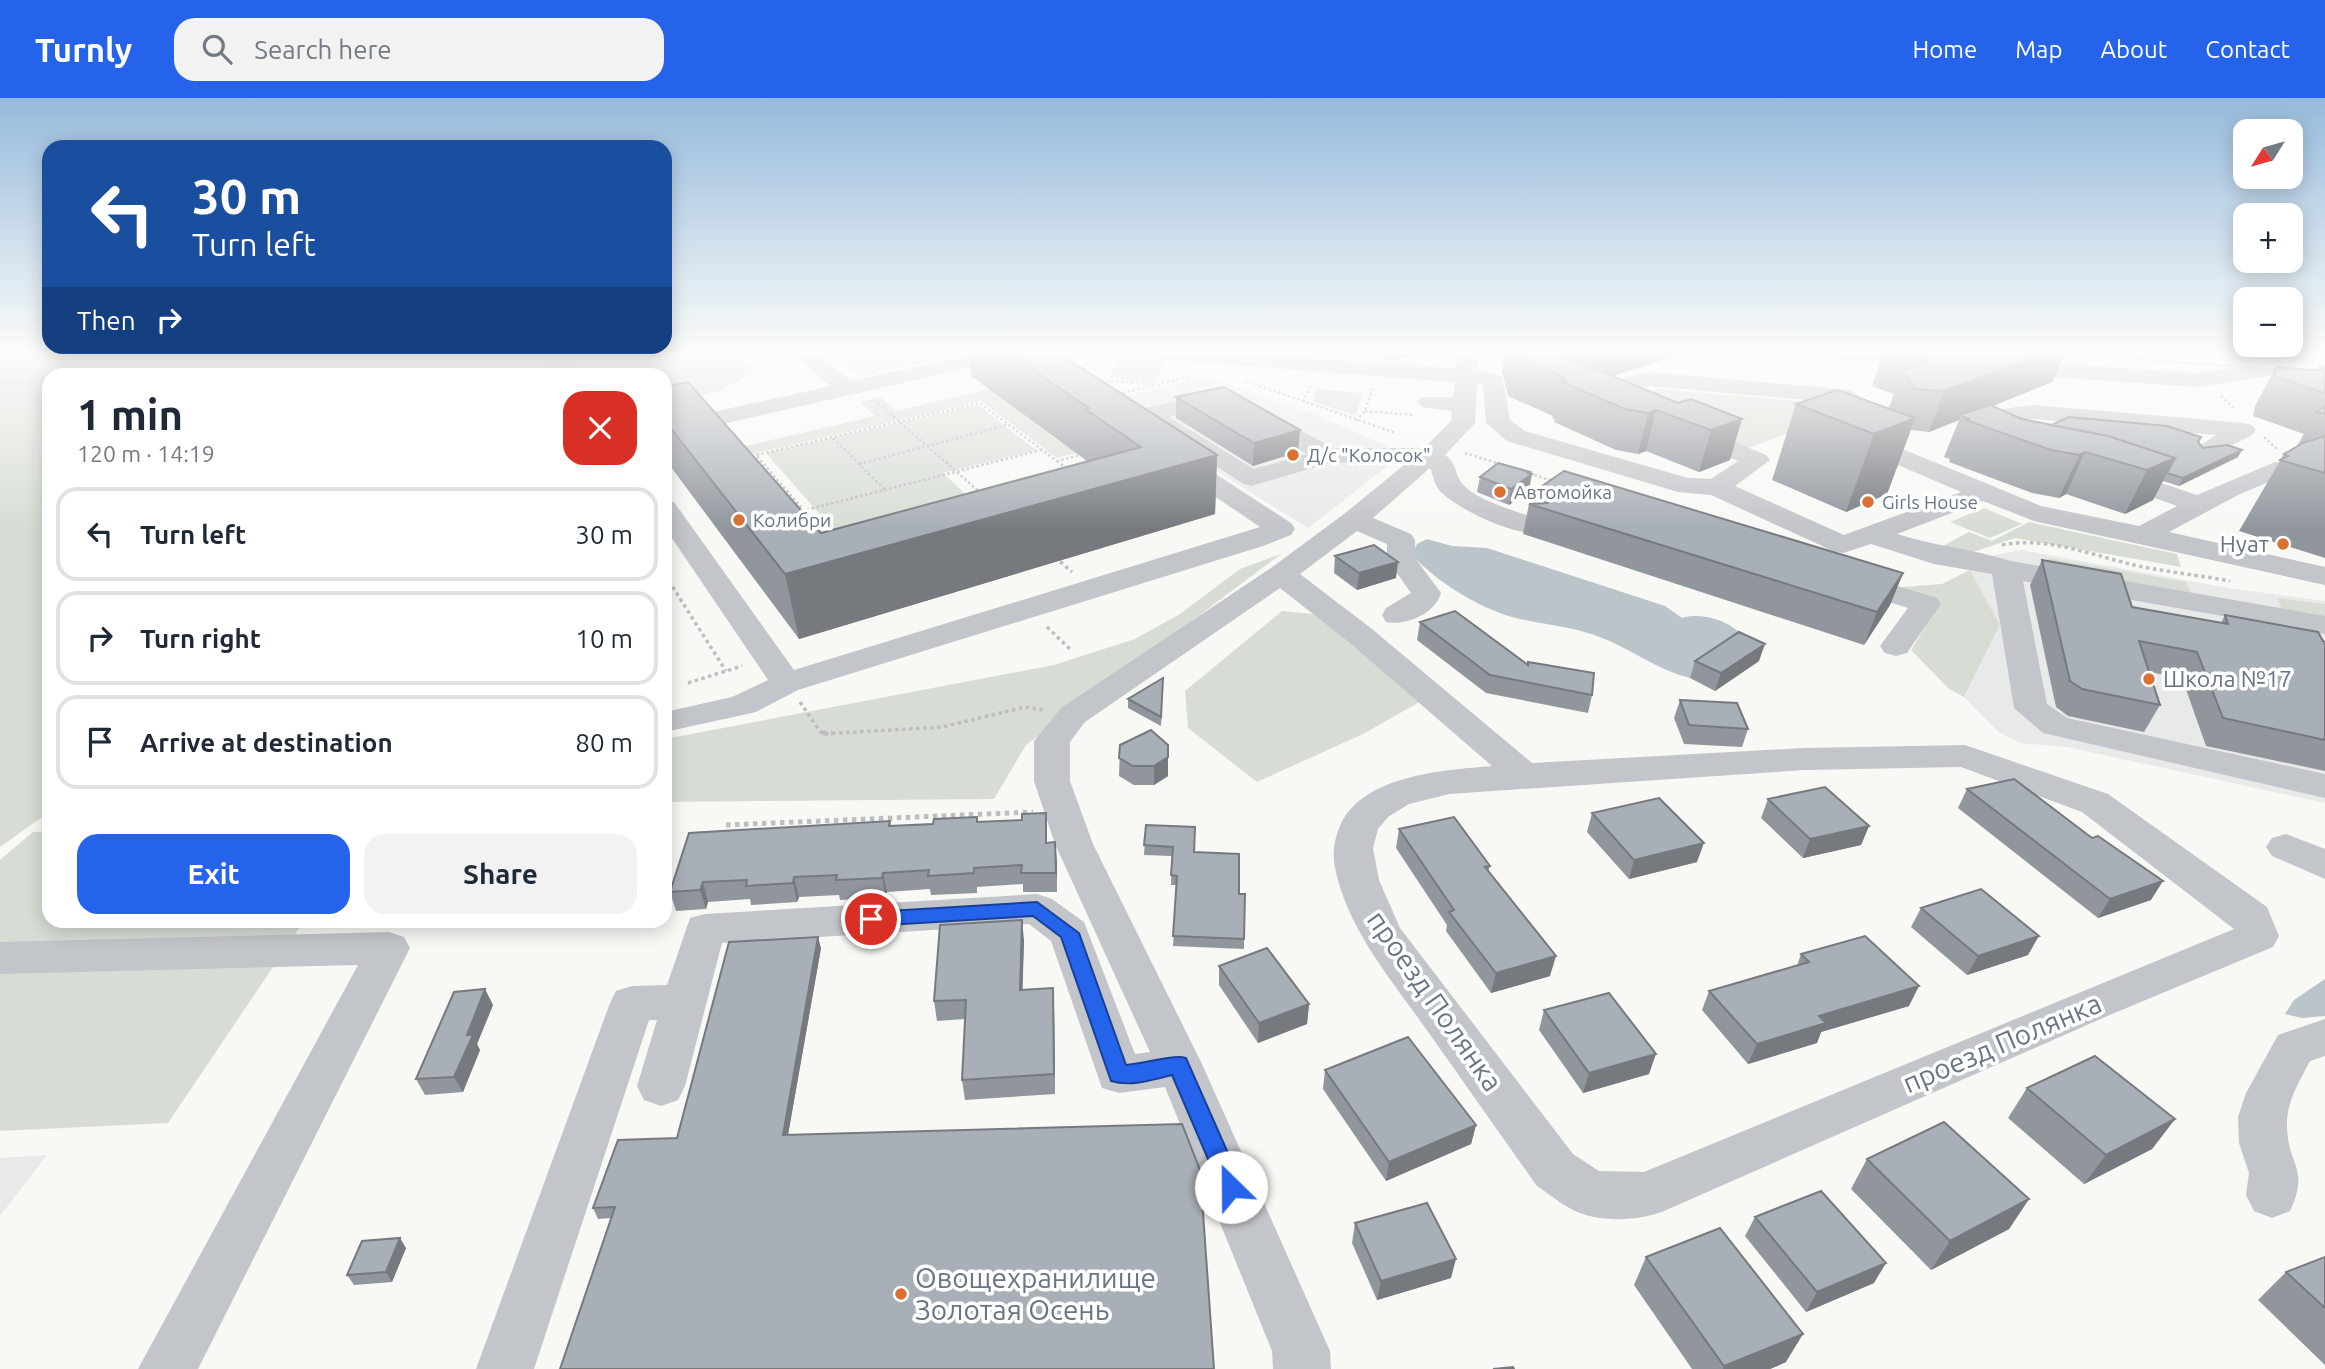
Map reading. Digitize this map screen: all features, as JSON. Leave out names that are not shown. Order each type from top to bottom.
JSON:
[{"type":"street","points":[[672,428],[738,410]]},
{"type":"street","points":[[1166,410],[1149,414],[1251,478],[1328,456],[1435,451]]},
{"type":"street","points":[[1250,410],[1328,456]]},
{"type":"street","points":[[1302,1369],[1301,1351],[1179,1064],[1074,844],[1052,781],[1052,741],[1073,715],[1282,574],[1354,520],[1435,451],[1463,423],[1464,410]]},
{"type":"street","points":[[1497,410],[1498,423],[1516,436],[1687,486],[1716,487],[1843,545],[1984,492]]},
{"type":"street","points":[[1855,410],[1871,437],[1872,445],[2034,513],[2325,576]]},
{"type":"street","points":[[2143,535],[2231,488],[2294,471],[2244,430],[2225,410]]},
{"type":"street","points":[[2008,448],[1984,439],[1977,429],[2010,415],[2034,412],[2244,430]]},
{"type":"street","points":[[1661,427],[1687,431],[1758,460]]},
{"type":"street","points":[[2208,448],[2244,430]]},
{"type":"street","points":[[1846,438],[1871,437]]},
{"type":"street","points":[[776,671],[1253,540],[1281,528],[1144,438]]},
{"type":"street","points":[[1435,451],[1443,466],[1448,486],[1470,502],[1520,522],[1542,496]]},
{"type":"street","points":[[1716,487],[1758,460],[1783,452]]},
{"type":"street","points":[[2093,468],[2199,505]]},
{"type":"street","points":[[672,519],[776,671],[771,695],[707,715],[672,721]]},
{"type":"street","points":[[1354,520],[1401,540],[1401,559],[1426,593],[1424,600],[1397,615]]},
{"type":"street","points":[[1872,536],[1934,555],[2325,625]]},
{"type":"street","points":[[2006,569],[2031,708],[2055,726],[2325,786]]},
{"type":"street","points":[[1819,571],[1926,604],[1896,646]]},
{"type":"street","points":[[1282,574],[1361,636],[1524,775]]},
{"type":"street","name":"проезд Полянка","points":[[1965,756],[2095,803],[2252,918],[2258,936],[2096,1002],[1646,1195],[1591,1194],[1555,1170],[1382,934],[1364,895],[1352,848],[1360,824],[1378,806],[1395,796],[1424,786],[1524,775],[1805,759],[1965,756]]},
{"type":"street","points":[[2286,848],[2325,865]]},
{"type":"street","points":[[660,1086],[705,929],[1037,909],[1069,933],[1119,1074],[1149,1072],[1179,1064]]},
{"type":"street","points":[[0,958],[389,948],[167,1369]]},
{"type":"street","points":[[505,1369],[632,1003],[684,1002]]},
{"type":"street","points":[[2272,1195],[2277,1177],[2263,1142],[2263,1107],[2294,1048],[2325,1037]]},
{"type":"path","points":[[887,410],[988,498]]},
{"type":"path","points":[[830,541],[756,455],[947,410]]},
{"type":"path","points":[[990,410],[1077,477]]},
{"type":"path","points":[[1326,410],[1435,451]]},
{"type":"path","points":[[1356,421],[1365,411],[1386,410]]},
{"type":"path","points":[[859,464],[1008,424]]},
{"type":"path","points":[[832,437],[885,490]]},
{"type":"path","points":[[791,514],[1042,450]]},
{"type":"path","points":[[1057,461],[1093,452]]},
{"type":"path","points":[[1049,552],[1077,576],[1064,579]]},
{"type":"path","points":[[672,586],[726,671]]},
{"type":"path","points":[[688,683],[726,671],[776,671],[822,734],[943,727],[1025,707],[1073,715]]},
{"type":"path","points":[[726,825],[1062,811]]},
{"type":"shaded area","points":[[0,410],[42,410],[42,817],[0,847]]},
{"type":"shaded area","points":[[869,410],[941,410],[752,454],[833,596],[715,453],[875,416]]},
{"type":"shaded area","points":[[955,410],[985,410],[1036,450],[943,473],[1002,528],[865,566],[766,453]]},
{"type":"shaded area","points":[[993,410],[1017,410],[1061,443],[1099,433],[1114,443],[1057,458]]},
{"type":"shaded area","name":"Д/с \"Колосок\"","points":[[1119,410],[1302,410],[1385,445],[1398,458],[1308,528]]},
{"type":"shaded area","points":[[1341,410],[1357,410],[1356,415]]},
{"type":"shaded area","points":[[1655,410],[1817,410],[1826,419],[1748,448]]},
{"type":"shaded area","points":[[1984,508],[2022,524],[1990,538],[1950,522]]},
{"type":"shaded area","points":[[2029,522],[2177,554],[2181,567],[2015,538],[1967,554],[1939,548],[1969,532],[1992,541]]},
{"type":"shaded area","points":[[1427,539],[1452,546],[1487,548],[1665,606],[1682,618],[1700,616],[1719,620],[1736,630],[1748,643],[1690,678],[1591,634],[1512,617],[1471,600],[1433,574],[1412,555],[1417,544]]},
{"type":"shaded area","name":"Школа №17","points":[[2021,550],[2234,589],[2325,601],[2325,803],[2067,747],[2020,743],[1999,732],[1964,697],[2000,625],[1970,570],[1985,572],[1991,556]]},
{"type":"shaded area","points":[[1281,554],[1026,745],[994,799],[672,802],[672,738],[1054,665],[1135,639],[1180,614],[1240,569]]},
{"type":"shaded area","points":[[2048,558],[2186,582],[2194,601],[2046,573]]},
{"type":"shaded area","points":[[1970,570],[2000,625],[1964,697],[1949,689],[1911,650],[1935,612],[1933,601],[1889,588],[1942,584]]},
{"type":"shaded area","points":[[2277,598],[2325,604],[2325,621],[2284,614]]},
{"type":"shaded area","points":[[1282,611],[1323,615],[1423,700],[1363,734],[1257,782],[1188,728],[1185,691]]},
{"type":"shaded area","points":[[42,831],[42,928],[299,928],[168,1123],[0,1131],[0,860],[33,832]]},
{"type":"shaded area","points":[[2325,979],[2325,1016],[2302,1018],[2285,1014],[2294,1000]]},
{"type":"shaded area","points":[[47,1155],[0,1216],[0,1158]]},
{"type":"building","points":[[672,410],[713,410],[821,533],[1141,447],[1087,410],[1147,410],[1217,455],[785,574],[672,430]]},
{"type":"building","points":[[1199,410],[1265,410],[1300,430],[1254,443]]},
{"type":"building","points":[[1657,410],[1720,410],[1742,419],[1711,430]]},
{"type":"building","points":[[1812,410],[1894,410],[1915,418],[1874,434]]},
{"type":"building","points":[[1974,410],[2002,410],[2022,419],[2108,436],[2175,458],[2147,470],[2085,452],[2079,455],[2051,450],[1966,420],[1969,419],[1960,415]]},
{"type":"building","points":[[2069,417],[2167,426],[2201,437],[2198,442],[2203,448],[2227,445],[2242,450],[2183,478],[2167,473],[2175,458],[2108,436],[2051,425]]},
{"type":"building","points":[[2325,436],[2325,473],[2280,460],[2288,456],[2284,454],[2303,443]]},
{"type":"building","points":[[1498,463],[1532,474],[1511,489],[1480,477]]},
{"type":"building","points":[[1564,471],[1903,573],[1877,612],[1529,504],[1548,503],[1553,495],[1542,486]]},
{"type":"building","points":[[1374,545],[1398,562],[1359,573],[1335,556]]},
{"type":"building","points":[[2042,560],[2121,574],[2132,607],[2228,624],[2225,615],[2318,632],[2325,642],[2325,740],[2223,718],[2197,652],[2139,641],[2160,705],[2082,689],[2070,681]]},
{"type":"building","points":[[1455,611],[1528,665],[1528,662],[1594,673],[1592,695],[1490,675],[1420,622]]},
{"type":"building","points":[[1739,632],[1765,644],[1721,673],[1695,661]]},
{"type":"building","points":[[1163,678],[1161,717],[1128,699]]},
{"type":"building","points":[[1680,700],[1737,703],[1748,729],[1689,725]]},
{"type":"building","points":[[1151,730],[1168,745],[1168,757],[1154,766],[1133,766],[1119,758],[1120,745]]},
{"type":"building","points":[[2014,779],[2092,838],[2098,836],[2163,881],[2110,899],[1967,789]]},
{"type":"building","points":[[1825,787],[1869,826],[1810,839],[1768,799]]},
{"type":"building","points":[[1659,798],[1704,843],[1634,860],[1592,813]]},
{"type":"building","points":[[1046,813],[1046,843],[1055,842],[1056,873],[1021,873],[1022,865],[974,868],[974,873],[928,876],[929,870],[883,873],[882,878],[836,880],[837,875],[794,877],[793,883],[746,886],[747,880],[703,882],[700,890],[672,892],[689,833],[890,821],[889,826],[933,824],[934,819],[977,817],[977,822],[1022,820],[1022,814]]},
{"type":"building","points":[[1454,817],[1490,866],[1485,867],[1556,956],[1496,973],[1449,912],[1454,910],[1399,829]]},
{"type":"building","points":[[1146,825],[1195,827],[1194,852],[1239,854],[1239,894],[1245,894],[1244,939],[1173,936],[1177,876],[1171,875],[1173,847],[1144,845]]},
{"type":"building","points":[[1981,889],[2039,936],[1978,956],[1921,908]]},
{"type":"building","points":[[1022,920],[1020,990],[1053,988],[1054,1074],[962,1080],[966,1000],[934,1001],[940,925]]},
{"type":"building","points":[[1865,936],[1919,986],[1819,1016],[1826,1023],[1757,1044],[1709,991],[1809,962],[1801,954]]},
{"type":"building","name":"Овощехранилище Золотая Осень","points":[[818,937],[783,1135],[1182,1124],[1200,1170],[1214,1369],[560,1369],[615,1207],[593,1208],[618,1140],[677,1138],[729,942]]},
{"type":"building","points":[[1267,948],[1309,1004],[1259,1023],[1219,966]]},
{"type":"building","points":[[485,989],[467,1035],[473,1035],[454,1077],[416,1079],[454,992]]},
{"type":"building","points":[[1609,993],[1656,1054],[1589,1073],[1544,1010]]},
{"type":"building","points":[[1408,1037],[1476,1125],[1389,1162],[1325,1070]]},
{"type":"building","points":[[2095,1056],[2175,1119],[2106,1155],[2027,1088]]},
{"type":"building","points":[[1944,1122],[2029,1199],[1950,1241],[1867,1159]]},
{"type":"building","points":[[1821,1191],[1886,1263],[1817,1292],[1755,1217]]},
{"type":"building","points":[[1427,1203],[1456,1259],[1381,1281],[1355,1223]]},
{"type":"building","points":[[1720,1228],[1803,1334],[1724,1366],[1646,1257]]},
{"type":"building","points":[[400,1238],[386,1272],[347,1275],[362,1241]]},
{"type":"building","points":[[2325,1257],[2325,1308],[2286,1272]]},
{"type":"place","name":"Д/с \"Колосок\"","points":[[1293,455]]},
{"type":"place","name":"Автомойка","points":[[1500,492]]},
{"type":"place","name":"Girls House","points":[[1868,502]]},
{"type":"place","name":"Колибри","points":[[739,520]]},
{"type":"place","name":"Нуат","points":[[2283,544]]},
{"type":"place","name":"Школа №17","points":[[2149,679]]},
{"type":"place","name":"Овощехранилище Золотая Осень","points":[[901,1294]]},
{"type":"route","points":[[871,919],[1037,909],[1069,933],[1119,1074],[1149,1072],[1179,1064],[1231,1187]]}]
